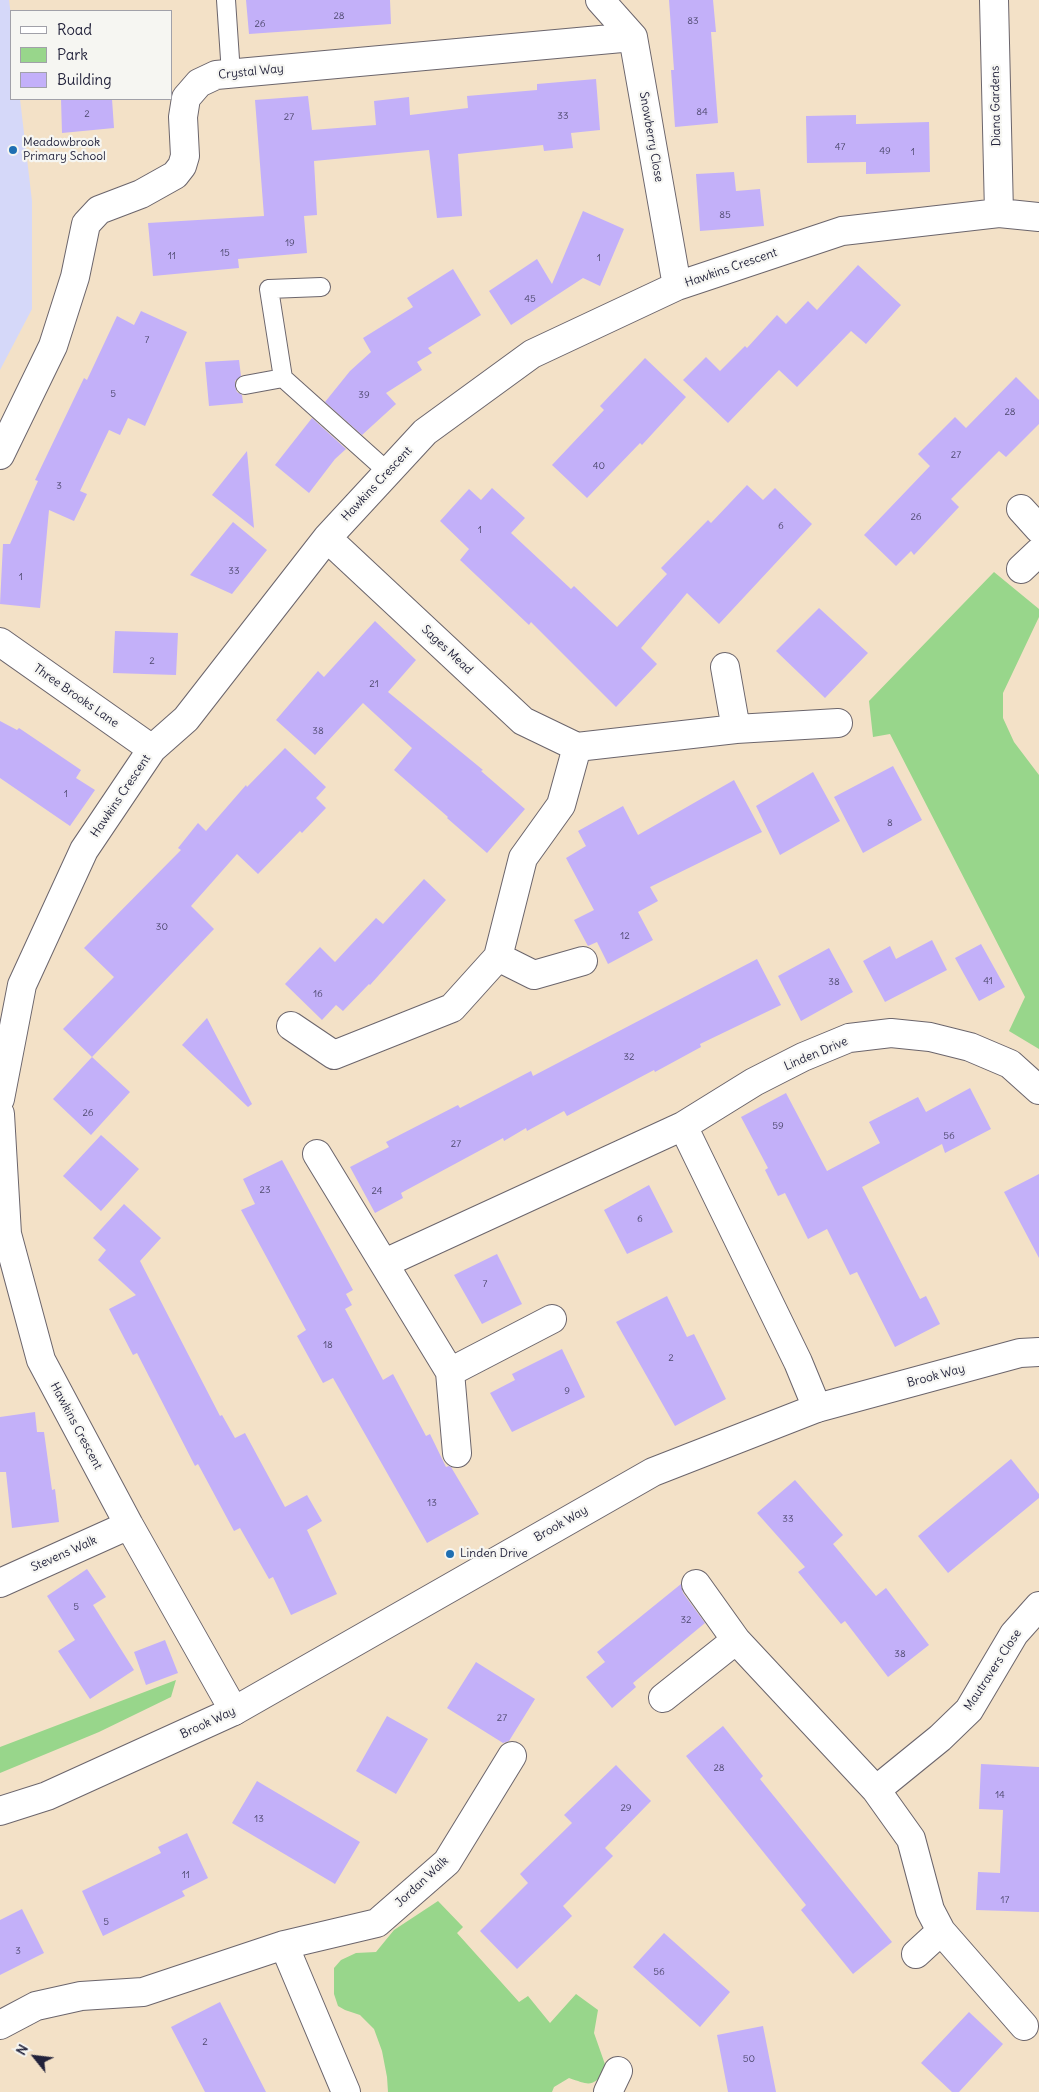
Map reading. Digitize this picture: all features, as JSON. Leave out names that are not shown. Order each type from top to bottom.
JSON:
[{"type":"street","points":[[600,0],[633,37]]},
{"type":"street","name":"Diana Gardens","points":[[994,0],[999,213]]},
{"type":"street","name":"Crystal Way","points":[[1,452],[53,346],[75,277],[86,224],[99,210],[141,194],[175,175],[182,166],[185,156],[183,117],[179,94],[216,75],[633,37]]},
{"type":"street","name":"Snowberry Close","points":[[633,37],[677,286]]},
{"type":"street","name":"Hawkins Crescent","points":[[0,1099],[22,985],[84,850],[152,749],[186,719],[327,538],[425,432],[532,354],[677,286],[842,231],[999,213],[1039,217]]},
{"type":"street","points":[[1021,509],[1039,529]]},
{"type":"street","name":"Sages Mead","points":[[327,538],[524,721],[576,748]]},
{"type":"street","name":"Three Brooks Lane","points":[[0,642],[152,749]]},
{"type":"street","points":[[725,667],[736,730]]},
{"type":"street","points":[[291,1026],[334,1055],[452,1008],[498,957],[523,858],[561,805],[576,748],[736,730],[838,722]]},
{"type":"street","points":[[498,957],[534,975],[583,960]]},
{"type":"street","name":"Linden Drive","points":[[385,1263],[683,1126],[754,1082],[803,1057],[849,1038],[891,1033],[930,1037],[970,1047],[1010,1064],[1039,1090]]},
{"type":"street","name":"Hawkins Crescent","points":[[0,1114],[6,1234],[41,1360],[129,1525],[234,1711]]},
{"type":"street","points":[[683,1126],[798,1362],[817,1408]]},
{"type":"street","points":[[316,1154],[385,1263],[450,1372],[457,1453]]},
{"type":"street","points":[[450,1372],[552,1319]]},
{"type":"street","name":"Brook Way","points":[[0,1811],[47,1796],[234,1711],[653,1472],[817,1408],[1020,1353],[1039,1352]]},
{"type":"street","name":"Stevens Walk","points":[[0,1583],[129,1525]]},
{"type":"street","points":[[696,1584],[736,1640],[876,1790],[910,1839],[930,1910],[942,1931],[1024,2026]]},
{"type":"street","name":"Mautravers Close","points":[[876,1790],[940,1738],[969,1710],[1014,1634],[1039,1606]]},
{"type":"street","points":[[663,1698],[736,1640]]},
{"type":"street","name":"Jordan Walk","points":[[0,2025],[36,2006],[81,1996],[143,1992],[284,1945],[377,1923],[447,1862],[512,1756]]},
{"type":"street","points":[[916,1954],[942,1931]]},
{"type":"street","points":[[284,1945],[346,2092]]},
{"type":"lane","points":[[226,0],[231,74]]},
{"type":"lane","points":[[321,287],[269,289],[283,378],[388,472]]},
{"type":"lane","points":[[245,385],[283,378]]},
{"type":"shaded area","name":"Meadowbrook Primary School","points":[[0,0],[9,0],[10,100],[20,100],[32,201],[32,309],[0,370]]},
{"type":"green space","points":[[994,572],[1039,609],[1039,617],[1003,693],[1003,718],[1014,742],[1039,775],[1039,1049],[1009,1031],[1025,997],[890,734],[873,737],[869,701]]},
{"type":"green space","points":[[176,1680],[171,1697],[99,1732],[0,1773],[0,1747]]},
{"type":"green space","points":[[438,1901],[463,1927],[457,1933],[519,2002],[528,1996],[550,2023],[576,1994],[598,2010],[594,2033],[607,2070],[597,2080],[586,2083],[569,2078],[554,2087],[552,2092],[388,2092],[382,2051],[374,2029],[360,2015],[338,2006],[334,1994],[334,1968],[341,1960],[356,1953],[376,1952],[394,1930]]},
{"type":"building","points":[[246,0],[390,0],[391,24],[249,34]]},
{"type":"building","points":[[669,0],[713,0],[716,32],[711,32],[718,123],[675,127],[671,70],[674,70]]},
{"type":"building","points":[[596,79],[600,130],[571,133],[573,148],[544,151],[543,145],[458,154],[462,216],[437,218],[429,150],[314,161],[317,215],[304,216],[307,253],[238,259],[239,268],[153,276],[148,223],[264,216],[255,100],[308,96],[312,130],[376,125],[374,101],[409,97],[410,115],[468,108],[467,96],[537,90],[537,84]]},
{"type":"building","points":[[61,100],[112,100],[114,128],[62,133]]},
{"type":"building","points":[[856,115],[856,124],[929,122],[930,172],[866,174],[866,162],[807,163],[806,116]]},
{"type":"building","points":[[734,172],[736,191],[760,189],[764,226],[700,231],[696,174]]},
{"type":"building","points":[[583,211],[624,229],[600,286],[583,278],[511,325],[489,291],[537,259],[552,284]]},
{"type":"building","points":[[858,265],[901,305],[866,344],[851,331],[797,387],[779,370],[728,423],[683,380],[706,357],[720,371],[745,346],[747,348],[777,315],[786,324],[808,301],[817,310]]},
{"type":"building","points":[[453,269],[481,315],[428,348],[432,353],[417,362],[422,370],[386,393],[396,404],[362,435],[325,402],[350,371],[371,352],[363,338],[413,307],[407,298]]},
{"type":"building","points":[[141,311],[187,332],[145,426],[128,418],[120,435],[109,430],[80,491],[87,494],[74,521],[49,510],[40,608],[0,604],[3,544],[10,544],[38,481],[35,480],[84,378],[87,380],[117,316],[134,325]]},
{"type":"building","points":[[645,358],[686,397],[642,445],[640,443],[587,498],[552,465],[604,410],[600,406]]},
{"type":"building","points":[[239,360],[241,376],[235,381],[235,386],[237,392],[242,395],[243,403],[209,406],[205,362]]},
{"type":"building","points":[[1016,377],[1039,400],[1039,424],[1006,457],[999,451],[951,499],[959,507],[914,555],[911,551],[896,566],[864,535],[930,466],[918,454],[955,417],[966,428]]},
{"type":"building","points":[[312,418],[346,449],[335,459],[309,493],[275,465]]},
{"type":"building","points":[[247,451],[254,528],[212,495]]},
{"type":"building","points":[[747,485],[763,500],[775,488],[812,524],[719,624],[687,593],[641,648],[657,664],[616,707],[531,622],[529,625],[460,560],[469,549],[440,521],[469,489],[481,500],[492,488],[525,518],[511,533],[571,589],[574,586],[617,627],[667,574],[661,568],[708,520],[711,523]]},
{"type":"building","points":[[233,522],[267,550],[232,594],[190,575]]},
{"type":"building","points":[[819,608],[868,653],[825,698],[776,651]]},
{"type":"building","points":[[375,621],[416,660],[388,692],[483,770],[481,771],[525,809],[487,853],[394,770],[412,748],[363,703],[315,755],[276,720],[318,671],[324,677]]},
{"type":"building","points":[[115,631],[178,633],[176,675],[113,673]]},
{"type":"building","points":[[0,721],[17,730],[19,728],[81,770],[76,778],[95,790],[70,826],[0,778]]},
{"type":"building","points":[[285,748],[326,787],[316,798],[326,808],[302,833],[300,831],[258,874],[237,854],[191,906],[214,929],[92,1057],[63,1029],[114,977],[84,948],[181,850],[178,848],[198,823],[206,831],[246,785],[247,787]]},
{"type":"building","points":[[893,766],[922,820],[863,853],[834,797]]},
{"type":"building","points":[[813,772],[840,821],[780,855],[756,806]]},
{"type":"building","points":[[734,780],[762,832],[650,887],[658,901],[638,912],[653,940],[608,964],[597,942],[588,946],[574,920],[594,910],[566,858],[586,846],[578,831],[623,806],[638,835]]},
{"type":"building","points":[[424,879],[446,900],[370,985],[343,1011],[336,1005],[322,1020],[285,984],[320,947],[335,962],[376,918],[383,924]]},
{"type":"building","points":[[932,940],[947,970],[885,1002],[863,961],[890,946],[896,959]]},
{"type":"building","points":[[981,944],[1005,987],[979,1001],[955,958]]},
{"type":"building","points":[[829,948],[853,992],[801,1021],[778,976]]},
{"type":"building","points":[[757,959],[781,1005],[700,1044],[701,1047],[655,1072],[654,1070],[567,1116],[564,1111],[527,1131],[526,1128],[504,1141],[503,1138],[401,1193],[403,1198],[375,1213],[350,1167],[389,1147],[386,1142],[458,1105],[460,1108],[531,1071],[533,1076]]},
{"type":"building","points":[[207,1018],[252,1104],[248,1107],[182,1045]]},
{"type":"building","points":[[92,1057],[130,1092],[91,1135],[53,1099]]},
{"type":"building","points":[[970,1088],[991,1129],[945,1153],[942,1144],[862,1187],[920,1299],[926,1296],[940,1324],[895,1347],[857,1272],[850,1275],[827,1229],[808,1239],[785,1193],[778,1196],[765,1170],[768,1168],[741,1117],[786,1093],[827,1171],[880,1143],[869,1122],[918,1097],[926,1112]]},
{"type":"building","points":[[101,1135],[139,1169],[101,1211],[63,1176]]},
{"type":"building","points":[[282,1160],[353,1290],[346,1294],[352,1305],[345,1309],[383,1380],[393,1374],[426,1436],[430,1434],[446,1467],[451,1467],[479,1514],[427,1543],[333,1378],[323,1383],[297,1336],[306,1330],[241,1210],[255,1204],[243,1179]]},
{"type":"building","points":[[1039,1174],[1039,1258],[1004,1192]]},
{"type":"building","points":[[649,1185],[673,1232],[627,1254],[604,1210]]},
{"type":"building","points":[[124,1204],[161,1238],[140,1261],[220,1416],[222,1415],[235,1438],[245,1433],[285,1507],[307,1495],[322,1521],[307,1530],[337,1594],[291,1615],[273,1577],[269,1579],[240,1528],[234,1531],[198,1464],[195,1466],[137,1353],[133,1355],[109,1309],[136,1295],[98,1260],[106,1250],[93,1238]]},
{"type":"building","points":[[497,1254],[522,1304],[482,1324],[454,1275]]},
{"type":"building","points":[[667,1296],[687,1337],[694,1334],[726,1399],[675,1426],[616,1322]]},
{"type":"building","points":[[562,1349],[585,1397],[512,1432],[490,1393],[515,1380],[512,1374]]},
{"type":"building","points":[[35,1412],[37,1432],[44,1432],[52,1490],[55,1489],[59,1522],[12,1528],[6,1472],[0,1472],[0,1417]]},
{"type":"building","points":[[1011,1459],[1039,1494],[1039,1498],[948,1573],[918,1536]]},
{"type":"building","points":[[795,1480],[843,1535],[833,1544],[876,1596],[886,1588],[929,1645],[888,1677],[845,1621],[841,1624],[798,1572],[805,1567],[757,1513]]},
{"type":"building","points":[[87,1569],[106,1597],[93,1605],[134,1670],[90,1699],[58,1651],[75,1640],[47,1596]]},
{"type":"building","points":[[681,1584],[683,1593],[705,1623],[633,1683],[636,1687],[612,1708],[586,1677],[605,1662],[597,1652]]},
{"type":"building","points":[[165,1640],[178,1673],[146,1685],[134,1652]]},
{"type":"building","points":[[476,1662],[535,1699],[509,1741],[503,1743],[447,1708]]},
{"type":"building","points":[[387,1716],[428,1739],[396,1794],[356,1771]]},
{"type":"building","points":[[723,1726],[763,1776],[760,1779],[892,1942],[853,1974],[801,1910],[806,1905],[686,1756]]},
{"type":"building","points":[[981,1764],[1039,1767],[1039,1912],[976,1910],[978,1872],[1000,1873],[1003,1810],[979,1809]]},
{"type":"building","points":[[616,1765],[651,1801],[605,1848],[613,1856],[563,1906],[572,1916],[517,1969],[480,1931],[528,1883],[520,1874],[572,1823],[564,1815]]},
{"type":"building","points":[[257,1781],[360,1842],[335,1884],[232,1823]]},
{"type":"building","points":[[187,1833],[208,1878],[182,1891],[185,1896],[103,1936],[82,1891],[161,1853],[158,1847]]},
{"type":"building","points":[[22,1909],[44,1953],[0,1975],[0,1920]]},
{"type":"building","points":[[664,1933],[730,1992],[700,2027],[633,1967]]},
{"type":"building","points":[[220,2002],[266,2092],[205,2092],[171,2027]]},
{"type":"building","points":[[969,2012],[1003,2044],[959,2092],[952,2092],[921,2063]]},
{"type":"building","points":[[763,2026],[776,2092],[728,2092],[717,2035]]},
{"type":"place","name":"Meadowbrook Primary School","points":[[13,150]]},
{"type":"place","name":"Linden Drive","points":[[450,1554]]}]
